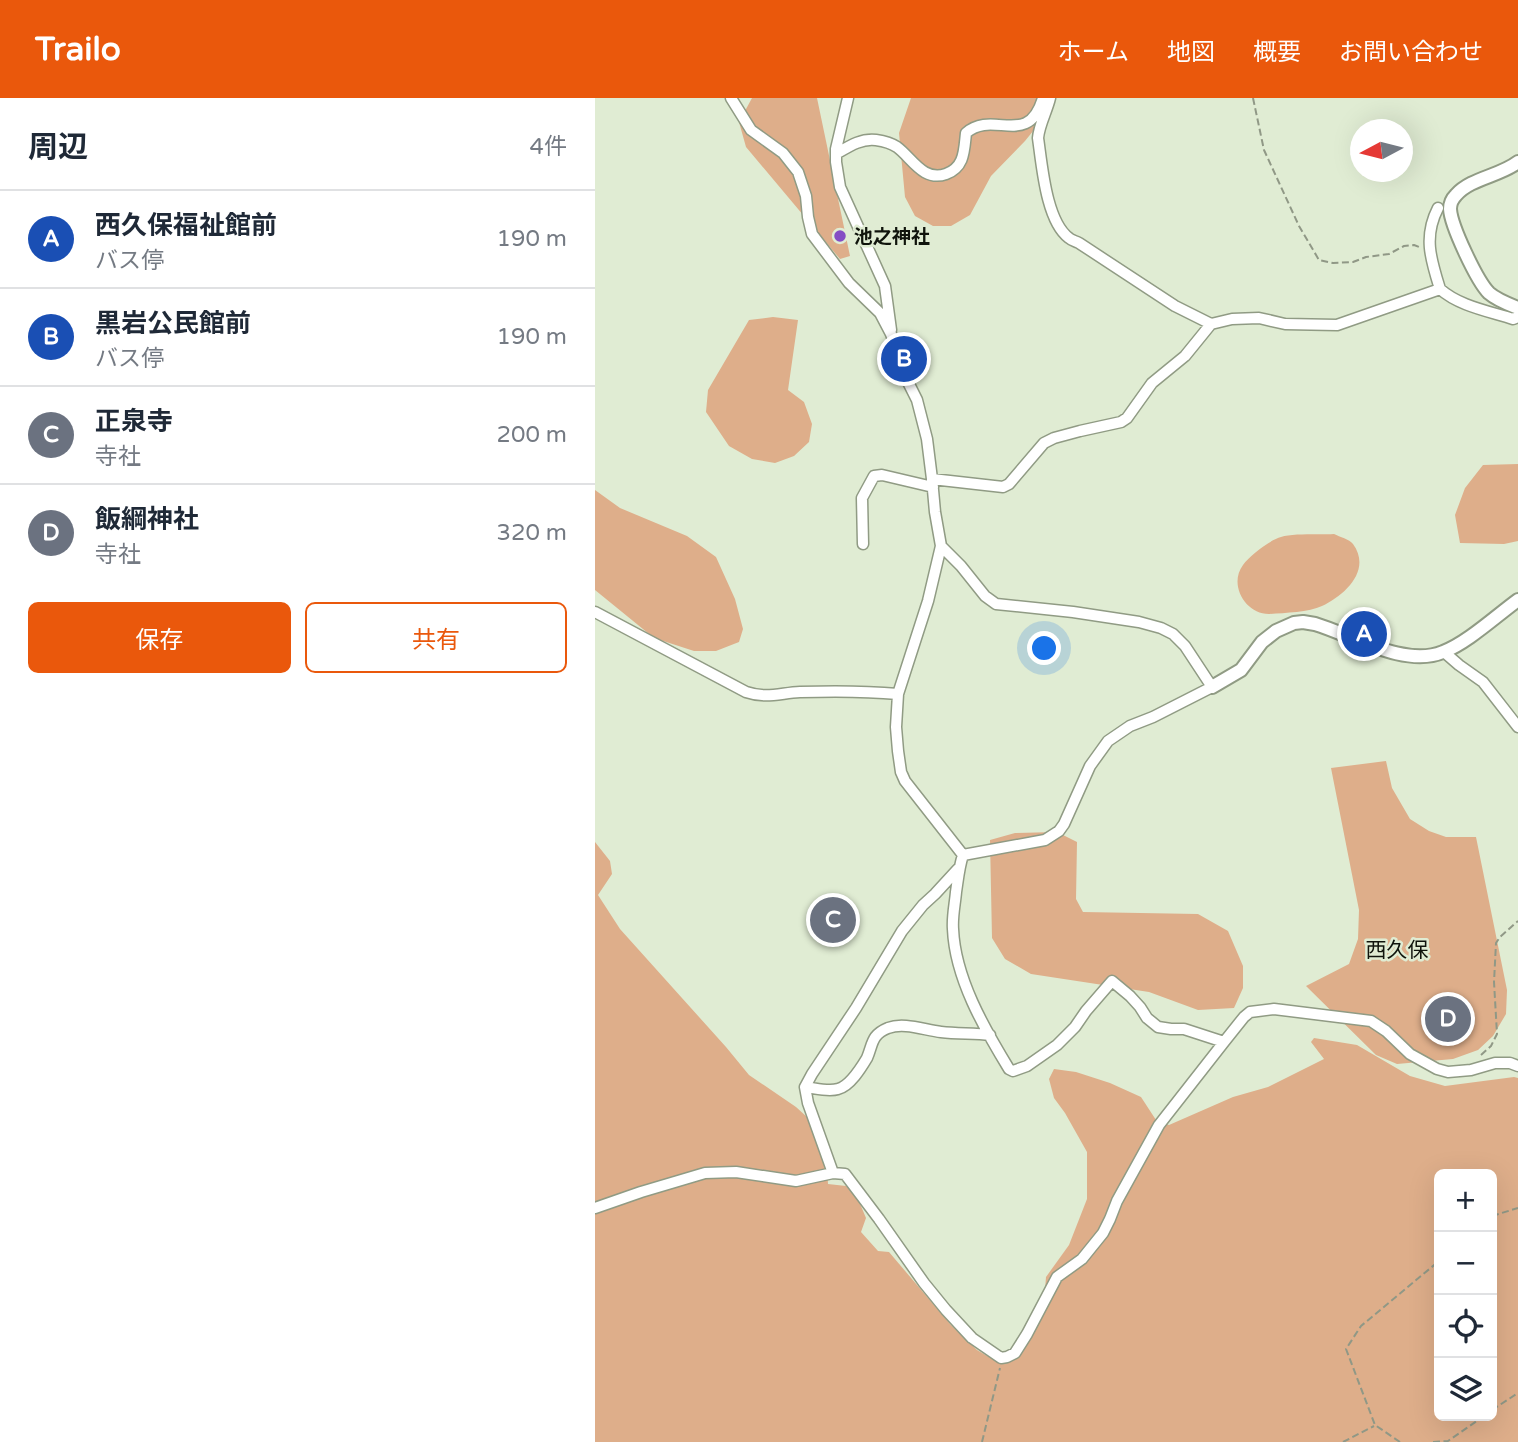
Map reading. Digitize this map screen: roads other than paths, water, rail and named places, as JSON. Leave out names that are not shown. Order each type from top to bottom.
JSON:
[{"type":"street","points":[[731,98],[751,130],[783,153],[798,172],[806,196],[812,234],[849,283],[880,313],[891,334],[905,376],[918,400],[927,439],[941,546],[928,601],[898,694],[898,751],[905,781],[963,855]]},
{"type":"street","points":[[848,98],[836,154],[842,193],[885,286],[891,334]]},
{"type":"street","points":[[836,154],[856,143],[872,139],[897,147],[922,170],[942,175],[956,169],[960,164],[969,129],[1032,121],[1043,98]]},
{"type":"street","points":[[1050,98],[1038,138],[1048,202],[1067,237],[1175,306],[1211,324]]},
{"type":"street","points":[[1518,162],[1506,170],[1463,188],[1453,197],[1450,209],[1463,247],[1479,281],[1496,298],[1518,308]]},
{"type":"street","points":[[1438,208],[1431,221],[1429,239],[1430,259],[1440,289],[1451,298],[1471,306],[1513,319],[1518,317]]},
{"type":"street","points":[[863,544],[862,498],[874,476],[1003,487],[1009,484],[1044,443],[1127,418],[1151,383],[1185,356],[1211,324],[1232,318],[1259,318],[1285,324],[1337,326],[1440,289]]},
{"type":"street","points":[[941,546],[985,596],[996,604],[1139,622],[1173,634],[1185,646],[1212,687]]},
{"type":"street","points":[[963,855],[1036,842],[1053,835],[1064,824],[1090,766],[1108,741],[1130,726],[1153,717],[1241,670],[1268,636],[1276,631],[1294,623],[1315,624],[1393,652],[1410,657],[1426,657],[1461,643],[1518,600]]},
{"type":"street","points":[[595,612],[687,662],[757,695],[798,692],[898,694]]},
{"type":"street","points":[[1444,652],[1483,682],[1518,727]]},
{"type":"street","points":[[963,855],[958,869],[953,922],[956,955],[979,1017],[1009,1069],[1018,1070],[1066,1037],[1112,981],[1130,996],[1147,1018],[1158,1027],[1184,1029],[1224,1042]]},
{"type":"street","points":[[833,1173],[808,1103],[806,1087],[811,1074],[856,1008],[902,931],[958,869]]},
{"type":"street","points":[[595,1208],[705,1173],[736,1172],[796,1181],[833,1173],[845,1174],[924,1283],[972,1338],[1001,1358],[1015,1353],[1057,1277],[1082,1259],[1103,1233],[1117,1201],[1159,1125],[1250,1012],[1274,1009],[1371,1021],[1410,1054],[1448,1072],[1471,1070],[1495,1063],[1518,1066]]},
{"type":"street","points":[[806,1087],[834,1090],[844,1086],[866,1059],[872,1041],[891,1027],[908,1026],[939,1032],[990,1035]]},
{"type":"place","name":"池之神社","points":[[840,236]]},
{"type":"place","name":"黒岩公民館前","points":[[904,359]]},
{"type":"place","name":"西久保福祉館前","points":[[1364,634]]},
{"type":"place","name":"正泉寺","points":[[833,920]]},
{"type":"place","name":"飯綱神社","points":[[1448,1019]]},
{"type":"district","name":"西久保","points":[[1397,950]]}]
